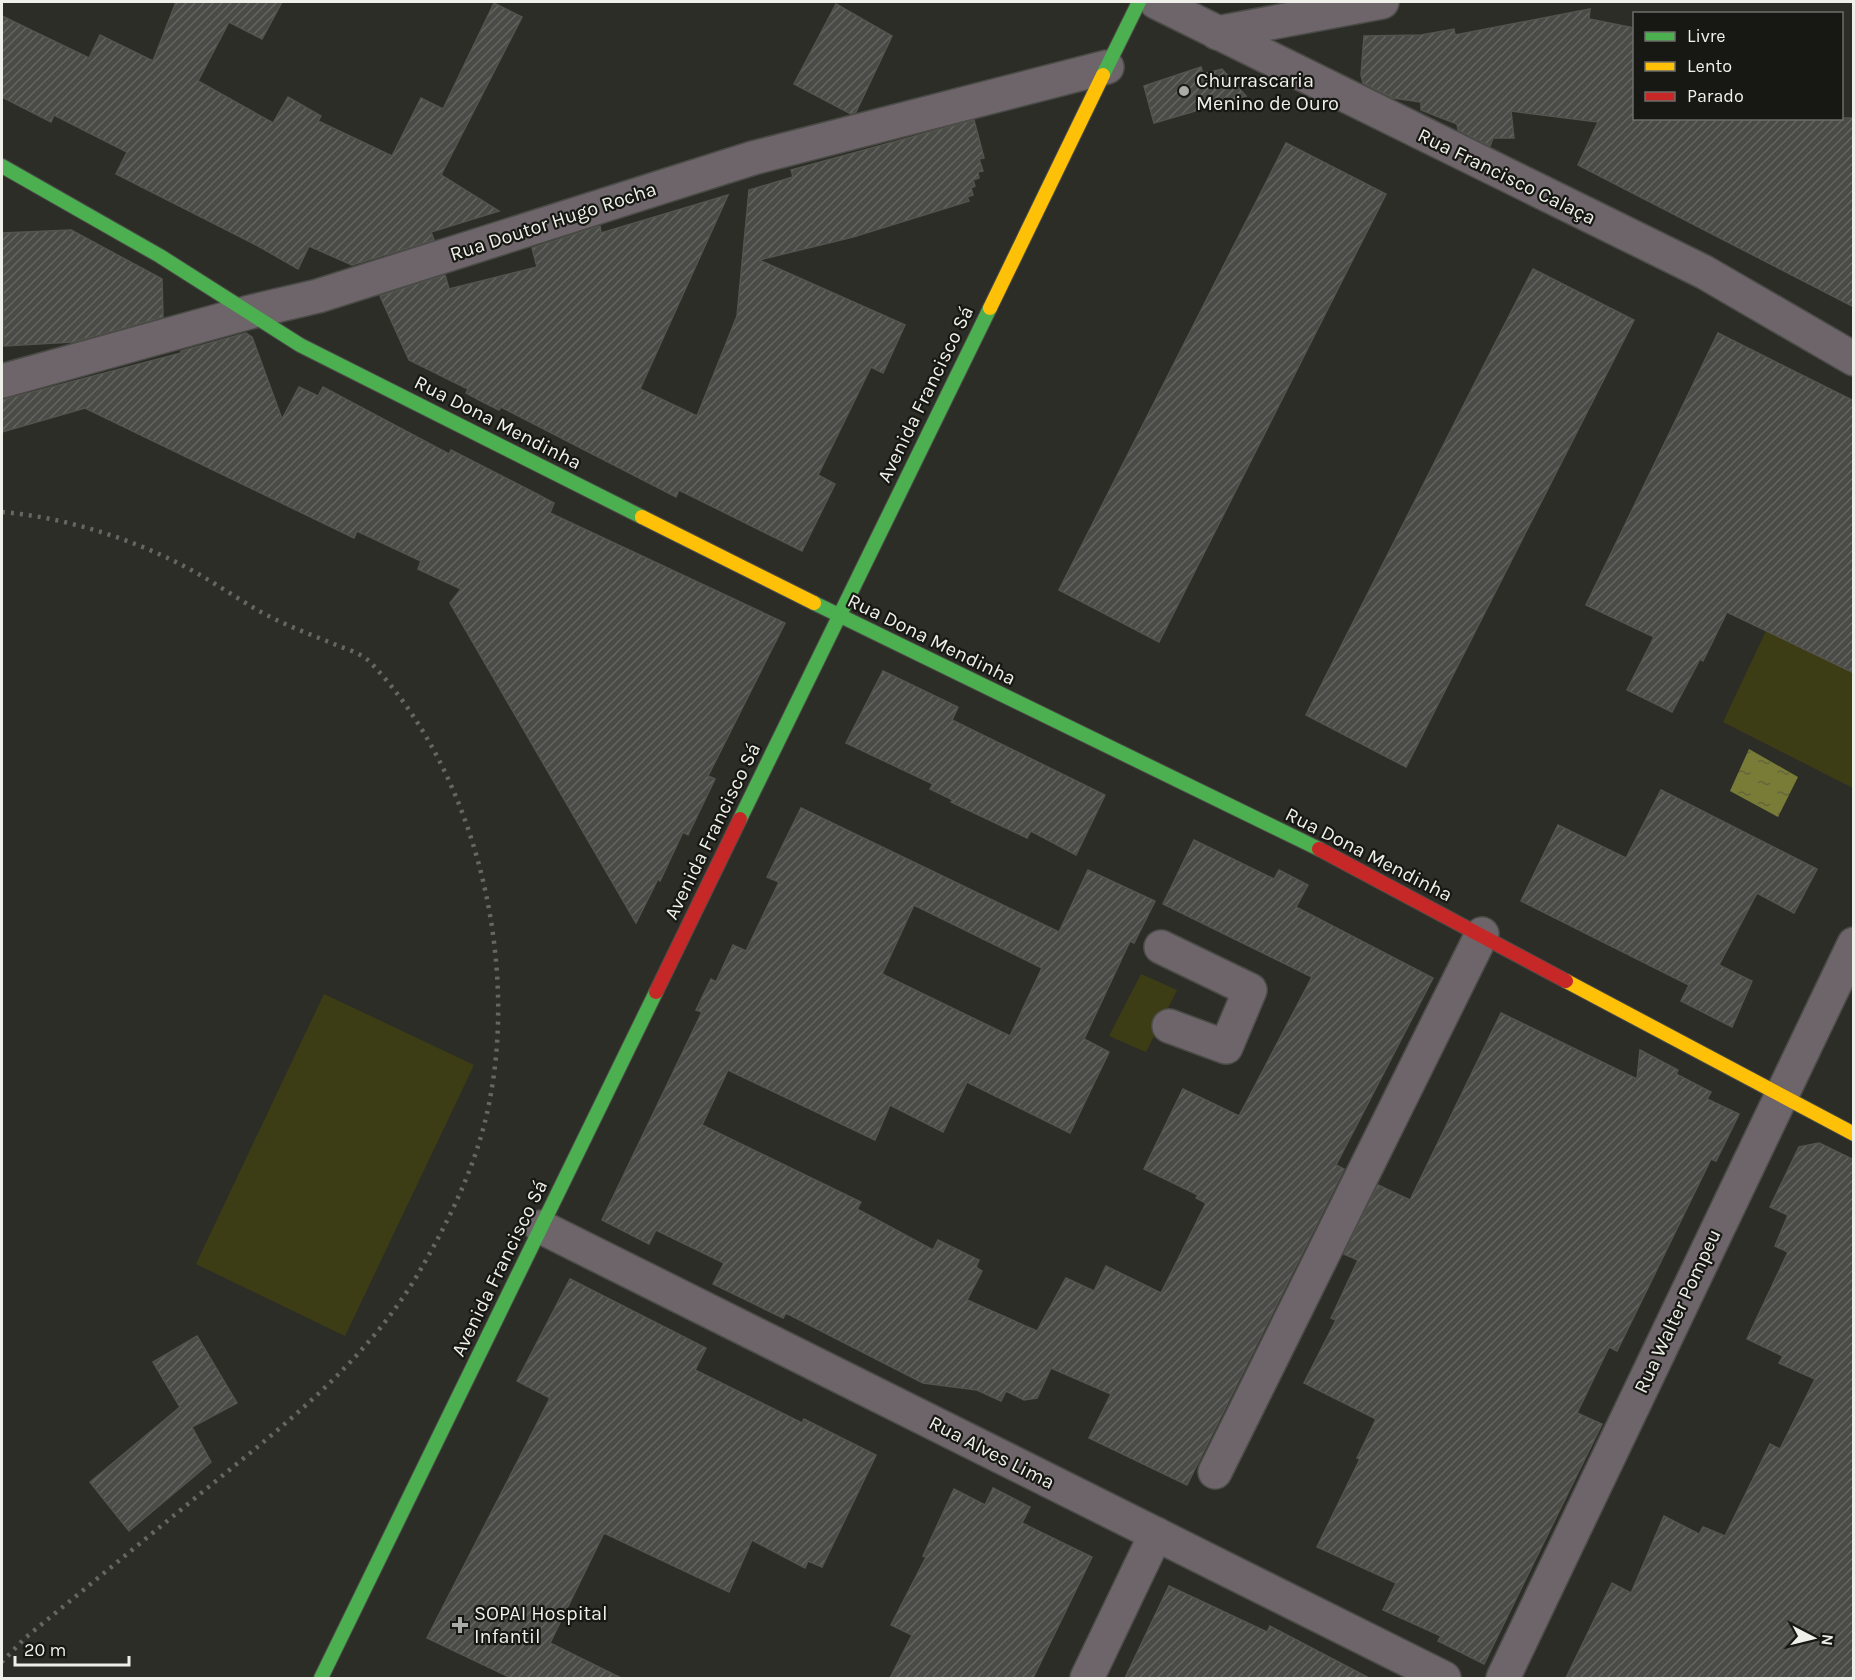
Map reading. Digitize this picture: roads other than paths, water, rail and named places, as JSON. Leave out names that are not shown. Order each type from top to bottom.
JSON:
[{"type":"street","name":"Avenida Francisco Sá","points":[[321,1678],[1139,2]]},
{"type":"street","name":"Rua Francisco Calaça","points":[[1156,2],[1704,273],[1854,359]]},
{"type":"street","points":[[1217,33],[1382,2]]},
{"type":"street","name":"Rua Doutor Hugo Rocha","points":[[2,381],[250,312],[318,296],[753,158],[1107,67]]},
{"type":"street","name":"Rua Dona Mendinha","points":[[2,166],[160,256],[300,345],[839,615],[1327,853],[1854,1134]]},
{"type":"street","points":[[1215,1472],[1482,934]]},
{"type":"street","name":"Rua Walter Pompeu","points":[[1503,1678],[1854,944]]},
{"type":"street","points":[[1161,947],[1250,990],[1226,1047],[1169,1026]]},
{"type":"street","name":"Rua Alves Lima","points":[[541,1227],[1444,1678]]},
{"type":"street","points":[[1087,1678],[1156,1534]]},
{"type":"water","points":[[1749,749],[1798,777],[1778,817],[1730,791]]},
{"type":"railway","points":[[2,512],[69,523],[136,544],[188,568],[273,618],[362,656],[370,662],[410,711],[443,768],[469,831],[487,896],[496,964],[498,1032],[490,1097],[474,1158],[462,1188],[449,1218],[418,1274],[375,1335],[297,1413],[25,1638],[2,1662]]},
{"type":"place","name":"Churrascaria Menino de Ouro","points":[[1184,91]]},
{"type":"place","name":"SOPAI Hospital Infantil","points":[[460,1625]]}]
